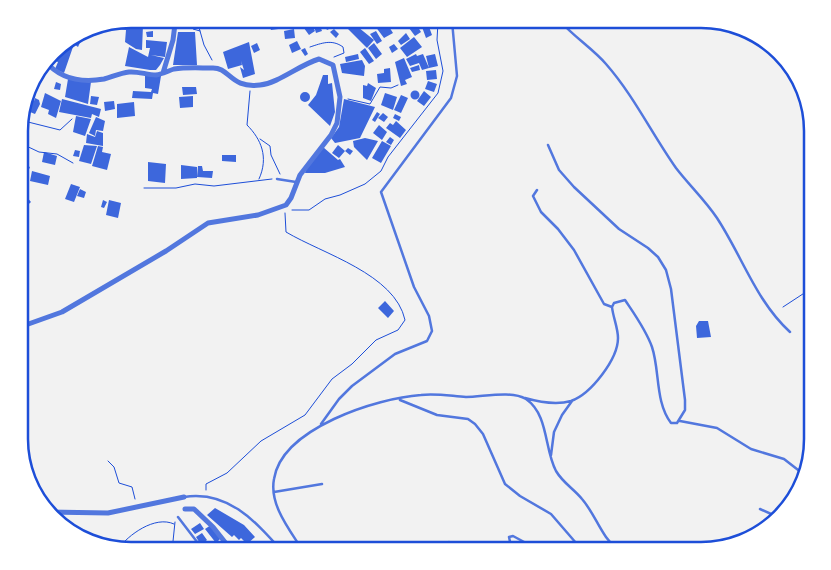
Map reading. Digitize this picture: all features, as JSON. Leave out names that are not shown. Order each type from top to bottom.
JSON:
[{"type":"street","points":[[163,73],[173,40],[174,28]]},
{"type":"street","points":[[28,324],[62,312],[166,251],[208,223],[258,215],[282,207],[291,198],[300,175],[331,135],[337,123],[340,97],[335,71],[330,62],[319,59],[296,68],[272,82],[249,86],[230,78],[226,71],[215,68],[174,70],[150,75],[128,72],[105,79],[79,80],[59,75],[50,66]]},
{"type":"street","points":[[58,512],[99,513],[184,497]]},
{"type":"street","points":[[185,509],[194,508],[225,542]]},
{"type":"lane","points":[[321,424],[334,404],[352,386],[395,354],[423,344],[430,337],[432,331],[429,316],[414,287],[381,192],[451,98],[457,76],[453,28]]},
{"type":"lane","points":[[567,28],[595,52],[618,80],[676,168],[702,197],[718,219],[769,312],[790,332]]},
{"type":"lane","points":[[548,145],[559,170],[574,187],[612,223],[658,257],[666,270],[674,308],[685,400],[685,410],[680,421]]},
{"type":"lane","points":[[277,179],[298,183]]},
{"type":"lane","points":[[537,190],[533,196],[536,205],[566,238],[604,304],[612,307]]},
{"type":"lane","points":[[612,307],[618,300],[625,300],[637,318],[652,348],[663,410],[671,422],[680,421],[717,428],[751,448],[784,459],[799,470]]},
{"type":"lane","points":[[551,457],[554,432],[562,415],[572,400],[595,383],[613,358],[618,338],[612,307]]},
{"type":"lane","points":[[298,542],[280,513],[274,492],[274,479],[282,461],[294,446],[321,424],[366,406],[423,394],[452,396],[506,395],[556,402],[572,400]]},
{"type":"lane","points":[[525,398],[536,410],[541,421],[551,457],[559,475],[582,498],[609,542]]},
{"type":"lane","points":[[399,399],[437,414],[468,419],[475,424],[483,434],[505,484],[520,496],[551,514],[575,542]]},
{"type":"lane","points":[[274,492],[322,484]]},
{"type":"lane","points":[[184,497],[207,496],[226,501],[241,510],[273,542]]},
{"type":"lane","points":[[760,509],[771,514]]},
{"type":"lane","points":[[178,517],[197,542]]},
{"type":"lane","points":[[508,542],[509,537],[513,536],[523,542]]},
{"type":"path","points":[[192,28],[200,32]]},
{"type":"path","points":[[199,28],[204,45],[215,68]]},
{"type":"path","points":[[207,496],[206,484],[227,473],[261,441],[305,415],[332,378],[352,364],[376,340],[403,325],[405,320],[402,306],[395,296],[351,264],[286,232],[285,210],[309,210],[325,199],[340,195],[365,184],[381,171],[388,157],[438,92],[443,71],[437,40],[438,28]]},
{"type":"path","points":[[310,47],[328,42],[337,42],[343,47],[344,53],[330,62]]},
{"type":"path","points":[[340,97],[370,104],[380,87],[391,88],[398,85]]},
{"type":"path","points":[[249,86],[250,105],[247,125],[259,138],[266,141],[270,146],[271,155],[283,179]]},
{"type":"path","points":[[28,122],[60,130],[72,119]]},
{"type":"path","points":[[259,138],[263,158],[259,179]]},
{"type":"path","points":[[28,146],[39,152],[57,154],[73,163]]},
{"type":"path","points":[[144,188],[176,188],[195,184],[214,186],[259,179],[277,179]]},
{"type":"path","points":[[783,307],[803,294]]},
{"type":"path","points":[[108,461],[114,467],[119,483],[132,487],[138,507]]},
{"type":"path","points":[[124,542],[129,535],[149,525],[166,522],[174,524]]},
{"type":"building","points":[[143,28],[142,50],[136,49],[125,42],[126,30],[115,29]]},
{"type":"building","points":[[304,28],[314,28],[315,31],[309,35]]},
{"type":"building","points":[[314,28],[321,28],[322,31],[316,33]]},
{"type":"building","points":[[359,28],[374,40],[367,48],[348,29]]},
{"type":"building","points":[[376,28],[390,28],[393,33],[384,38]]},
{"type":"building","points":[[409,28],[418,28],[421,32],[415,36]]},
{"type":"building","points":[[422,28],[429,28],[432,35],[426,38]]},
{"type":"building","points":[[294,29],[295,38],[285,39],[284,31]]},
{"type":"building","points":[[334,29],[339,34],[336,38],[330,32]]},
{"type":"building","points":[[153,31],[153,37],[147,37],[146,32]]},
{"type":"building","points":[[376,31],[382,41],[377,44],[370,34]]},
{"type":"building","points":[[178,32],[195,32],[197,65],[173,65]]},
{"type":"building","points":[[406,33],[410,39],[401,45],[398,41]]},
{"type":"building","points":[[414,37],[422,47],[407,57],[400,48]]},
{"type":"building","points":[[81,40],[78,47],[74,44]]},
{"type":"building","points":[[146,40],[167,42],[165,57],[151,55],[164,58],[156,70],[125,66],[129,47],[148,57],[150,48],[146,48]]},
{"type":"building","points":[[297,41],[301,49],[292,53],[289,45]]},
{"type":"building","points":[[249,42],[255,74],[243,78],[240,67],[244,70],[241,61],[242,65],[228,69],[223,52]]},
{"type":"building","points":[[257,43],[260,50],[254,53],[251,46]]},
{"type":"building","points":[[374,43],[382,54],[376,59],[368,48]]},
{"type":"building","points":[[394,44],[398,49],[392,53],[389,47]]},
{"type":"building","points":[[74,45],[64,73],[55,69],[58,62],[55,61]]},
{"type":"building","points":[[305,48],[308,54],[305,56],[301,50]]},
{"type":"building","points":[[365,48],[374,61],[369,64],[360,52]]},
{"type":"building","points":[[358,54],[359,59],[346,62],[345,57]]},
{"type":"building","points":[[416,54],[417,56],[423,54],[429,68],[422,70],[419,63],[410,66],[406,59]]},
{"type":"building","points":[[435,54],[438,66],[429,68],[426,56]]},
{"type":"building","points":[[404,58],[412,77],[405,80],[407,84],[401,86],[395,62]]},
{"type":"building","points":[[362,60],[365,66],[364,76],[342,73],[340,64]]},
{"type":"building","points":[[419,65],[420,70],[412,72],[410,68]]},
{"type":"building","points":[[390,68],[391,82],[378,83],[377,74],[384,73],[384,69]]},
{"type":"building","points":[[436,70],[437,79],[427,80],[426,71]]},
{"type":"building","points":[[145,74],[161,76],[158,94],[153,93],[152,99],[132,98],[133,91],[151,92],[152,89],[145,88]]},
{"type":"building","points":[[323,75],[328,75],[328,84],[332,83],[335,112],[330,126],[308,105],[316,95]]},
{"type":"building","points":[[68,79],[91,82],[88,104],[65,97]]},
{"type":"building","points":[[428,81],[437,84],[434,92],[425,89]]},
{"type":"building","points":[[56,82],[61,84],[60,90],[54,89]]},
{"type":"building","points":[[368,83],[376,88],[371,101],[363,98],[363,85],[367,86]]},
{"type":"building","points":[[182,87],[196,87],[197,94],[183,95]]},
{"type":"building","points":[[415,90],[420,95],[415,100],[410,95]]},
{"type":"building","points":[[424,91],[431,97],[424,106],[417,101]]},
{"type":"building","points":[[303,92],[307,92],[310,97],[309,101],[303,102],[300,99],[300,95]]},
{"type":"building","points":[[45,93],[61,101],[56,118],[48,114],[49,110],[41,107]]},
{"type":"building","points":[[385,93],[397,97],[393,110],[381,105]]},
{"type":"building","points":[[401,95],[408,98],[401,113],[394,110]]},
{"type":"building","points":[[91,96],[99,97],[97,105],[90,104]]},
{"type":"building","points":[[193,96],[193,107],[180,108],[179,97]]},
{"type":"building","points":[[35,98],[39,100],[40,104],[35,114],[29,112],[32,101],[34,101]]},
{"type":"building","points":[[62,99],[101,109],[99,117],[92,114],[91,118],[59,112]]},
{"type":"building","points":[[344,99],[375,107],[360,138],[335,143],[331,138],[339,127]]},
{"type":"building","points":[[114,101],[115,109],[105,111],[104,102]]},
{"type":"building","points":[[134,102],[135,116],[117,118],[117,104]]},
{"type":"building","points":[[377,112],[380,114],[375,122],[372,120]]},
{"type":"building","points":[[383,113],[388,117],[384,122],[378,118]]},
{"type":"building","points":[[395,114],[401,117],[399,121],[393,118]]},
{"type":"building","points":[[76,116],[91,119],[85,136],[73,132]]},
{"type":"building","points":[[96,117],[105,121],[103,131],[96,130],[95,136],[89,133]]},
{"type":"building","points":[[396,121],[406,130],[400,138],[386,128],[390,123],[393,125]]},
{"type":"building","points":[[379,125],[387,132],[382,140],[373,133]]},
{"type":"building","points":[[97,131],[103,133],[103,146],[86,143],[87,134],[95,137]]},
{"type":"building","points":[[390,137],[394,140],[391,145],[386,142]]},
{"type":"building","points":[[365,138],[378,141],[367,160],[354,147],[353,141]]},
{"type":"building","points":[[382,141],[391,146],[381,163],[372,158]]},
{"type":"building","points":[[84,145],[97,146],[91,164],[79,161]]},
{"type":"building","points":[[338,145],[345,151],[339,158],[332,153]]},
{"type":"building","points":[[98,146],[103,147],[102,152],[111,154],[107,170],[92,166]]},
{"type":"building","points":[[323,147],[338,160],[340,159],[345,167],[325,173],[305,173],[307,166]]},
{"type":"building","points":[[348,148],[353,151],[350,155],[345,151]]},
{"type":"building","points":[[75,150],[80,151],[79,157],[73,156]]},
{"type":"building","points":[[44,152],[57,156],[55,165],[42,162]]},
{"type":"building","points":[[222,155],[236,155],[236,162],[222,161]]},
{"type":"building","points":[[148,162],[166,164],[165,183],[148,181]]},
{"type":"building","points":[[181,165],[197,167],[197,178],[181,179]]},
{"type":"building","points":[[198,166],[202,166],[203,171],[213,171],[212,178],[197,177]]},
{"type":"building","points":[[32,171],[50,176],[48,185],[30,181]]},
{"type":"building","points":[[71,184],[80,187],[74,202],[65,199]]},
{"type":"building","points":[[80,189],[86,192],[84,198],[77,196]]},
{"type":"building","points":[[103,200],[107,202],[104,208],[101,207]]},
{"type":"building","points":[[109,200],[121,203],[118,218],[106,215]]},
{"type":"building","points":[[385,301],[394,311],[388,318],[378,308]]},
{"type":"building","points":[[699,321],[708,321],[711,337],[697,338],[696,326]]},
{"type":"building","points":[[215,508],[244,525],[255,537],[249,542],[245,542],[241,538],[239,540],[234,535],[232,537],[207,515]]},
{"type":"building","points":[[200,523],[204,529],[195,534],[191,529]]},
{"type":"building","points":[[211,525],[221,538],[215,542],[205,529]]},
{"type":"building","points":[[202,533],[207,540],[199,542],[196,537]]}]
